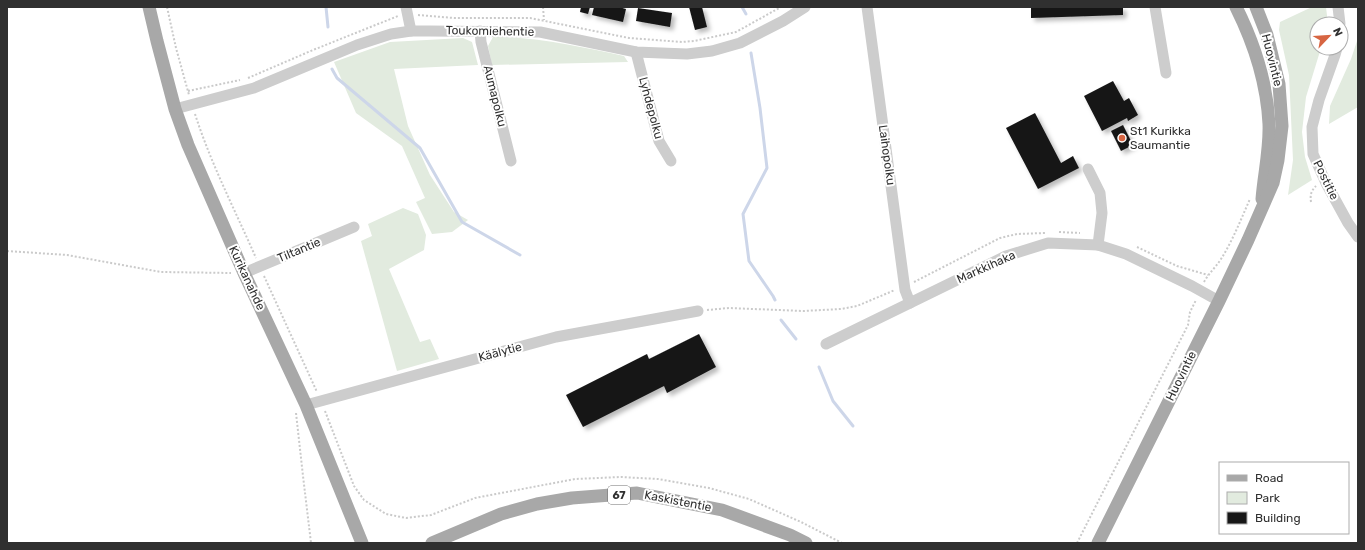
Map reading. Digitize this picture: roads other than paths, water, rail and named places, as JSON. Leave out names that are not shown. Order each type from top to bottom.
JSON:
[{"type":"main road","name":"Kurikanahde","points":[[149,7],[175,108],[188,145],[244,273],[298,389],[301,408],[362,543]]},
{"type":"main road","name":"Huovintie","points":[[1098,543],[1248,240],[1273,183],[1278,160],[1282,126],[1279,84],[1267,35],[1256,7]]},
{"type":"main road","name":"Huovintie","points":[[1240,8],[1265,85],[1269,124],[1268,157],[1263,184],[1262,207]]},
{"type":"main road","name":"Kaskistentie","points":[[432,543],[501,514],[537,504],[572,498],[637,493],[722,510],[790,535],[806,543]]},
{"type":"street","points":[[406,7],[411,31]]},
{"type":"street","name":"Toukomiehentie","points":[[175,108],[254,88],[357,44],[391,34],[411,31],[540,32],[636,52],[687,54],[712,51],[740,43],[783,21],[805,7]]},
{"type":"street","name":"Laihopolku","points":[[867,7],[905,290],[910,303]]},
{"type":"street","points":[[1155,7],[1166,73]]},
{"type":"street","name":"Aumapolku","points":[[480,31],[511,161]]},
{"type":"street","name":"Lyhdepolku","points":[[636,52],[658,142],[671,161]]},
{"type":"street","name":"Postitie","points":[[1335,56],[1319,100],[1312,127],[1313,154],[1348,223],[1358,237]]},
{"type":"street","points":[[1088,169],[1100,193],[1102,213],[1098,245]]},
{"type":"street","name":"Tiltantie","points":[[244,273],[354,227]]},
{"type":"street","name":"Markkihaka","points":[[826,344],[1006,256],[1048,243],[1098,245],[1126,254],[1192,286],[1218,301]]},
{"type":"street","name":"Käälytie","points":[[301,408],[556,337],[698,311]]},
{"type":"waterway","points":[[326,7],[328,27]]},
{"type":"waterway","points":[[742,7],[746,14]]},
{"type":"waterway","points":[[751,53],[760,108],[767,168],[743,214],[749,261],[775,300]]},
{"type":"waterway","points":[[332,69],[337,78],[420,148],[462,222],[520,255]]},
{"type":"waterway","points":[[781,320],[796,339]]},
{"type":"waterway","points":[[819,367],[833,401],[853,426]]},
{"type":"place","name":"St1 Kurikka Saumantie","points":[[1122,138]]}]
